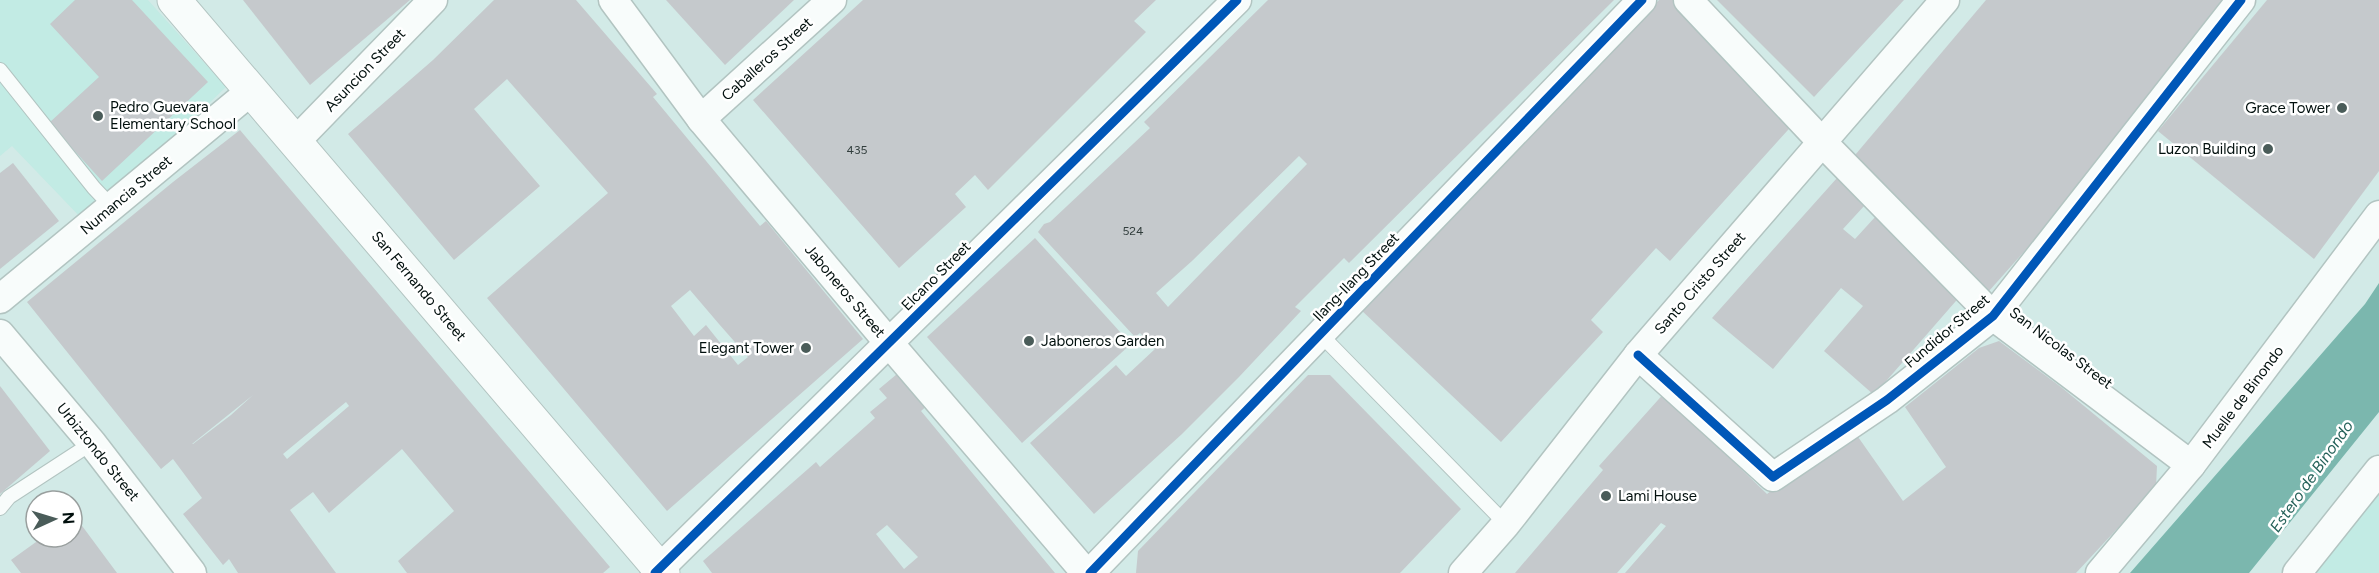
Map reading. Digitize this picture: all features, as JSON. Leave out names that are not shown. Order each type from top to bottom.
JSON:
[{"type":"street","name":"Asuncion Street","points":[[296,141],[433,0]]},
{"type":"street","name":"Jaboneros Street","points":[[613,0],[701,119],[889,343],[1088,573]]},
{"type":"street","name":"Caballeros Street","points":[[701,119],[832,0]]},
{"type":"street","name":"Elcano Street","points":[[659,571],[1237,0]]},
{"type":"street","name":"Ilang-Ilang Street","points":[[1088,573],[1321,335],[1642,0]]},
{"type":"street","name":"San Nicolas Street","points":[[1689,0],[1822,142],[1994,316],[2191,465]]},
{"type":"street","name":"Santo Cristo Street","points":[[1463,573],[1506,524],[1638,355],[1945,0]]},
{"type":"street","name":"Fundidor Street","points":[[1638,355],[1773,477],[1887,400],[1994,316],[2241,0]]},
{"type":"street","name":"San Fernando Street","points":[[183,3],[251,91],[296,141],[659,571]]},
{"type":"street","name":"Numancia Street","points":[[0,299],[251,91]]},
{"type":"street","name":"Muelle de Binondo","points":[[2100,573],[2191,465],[2379,215]]},
{"type":"street","name":"Urbiztondo Street","points":[[0,334],[92,443],[192,573]]},
{"type":"street","points":[[2297,573],[2379,470]]},
{"type":"lane","points":[[0,70],[111,207]]},
{"type":"lane","points":[[1321,335],[1506,524]]},
{"type":"lane","points":[[0,508],[9,497],[92,443]]},
{"type":"shaded area","name":"Pedro Guevara Elementary School","points":[[0,0],[148,0],[226,87],[85,222],[12,146],[0,156]]},
{"type":"shaded area","points":[[2379,469],[2379,573],[2295,573]]},
{"type":"water","name":"Estero de Binondo","points":[[2379,283],[2379,412],[2249,573],[2130,573],[2365,304]]},
{"type":"building","points":[[75,0],[132,0],[208,82],[102,181],[49,123],[99,77],[50,24]]},
{"type":"building","points":[[243,0],[410,0],[310,85]]},
{"type":"building","points":[[494,0],[576,0],[657,94],[653,97],[760,226],[766,221],[863,339],[667,511],[487,298],[608,193],[507,79],[474,109],[540,186],[454,260],[348,134],[433,60]],"holes":[[[690,290],[748,357],[738,365],[706,325],[694,336],[671,306]]]},
{"type":"building","points":[[666,0],[794,0],[725,65]]},
{"type":"building","points":[[863,0],[1156,0],[1134,21],[1146,32],[988,190],[975,175],[955,194],[966,207],[899,268],[753,100]]},
{"type":"building","points":[[1268,0],[1614,0],[1349,263],[1344,258],[1295,307],[1301,311],[1239,377],[1182,434],[1094,514],[1030,443],[1116,365],[1126,376],[1155,349],[1140,333],[1135,337],[1038,232],[1150,128],[1144,122]],"holes":[[[1299,156],[1307,164],[1168,307],[1156,293]]]},
{"type":"building","points":[[1659,0],[1673,0],[1797,120],[1670,261],[1656,248],[1591,320],[1603,332],[1501,442],[1360,309],[1498,170]]},
{"type":"building","points":[[1717,0],[1904,0],[1814,97]]},
{"type":"building","points":[[1986,0],[2227,0],[2062,209],[1989,291],[1850,161]]},
{"type":"building","points":[[2267,0],[2379,0],[2379,171],[2314,259],[2158,131]]},
{"type":"building","points":[[240,130],[610,567],[603,573],[407,573],[398,561],[454,511],[402,449],[329,513],[313,492],[290,510],[336,573],[238,573],[229,559],[223,565],[183,514],[202,498],[173,459],[161,469],[27,302]],"holes":[[[253,395],[231,415],[192,444]],[[346,402],[349,406],[287,459],[283,454]]]},
{"type":"building","points":[[13,163],[59,221],[0,269],[0,173]]},
{"type":"building","points":[[1837,178],[1865,205],[1843,229],[1855,239],[1876,216],[1962,294],[1874,395],[1824,351],[1863,306],[1841,288],[1773,369],[1712,318]]},
{"type":"building","name":"Jaboneros Garden","points":[[1035,238],[1131,344],[1022,443],[927,337]]},
{"type":"building","points":[[1999,341],[2061,387],[2157,466],[2156,487],[2076,573],[1625,573],[1666,526],[1661,523],[1617,573],[1515,573],[1603,470],[1599,466],[1666,391],[1741,453],[1734,462],[1767,494],[1856,434],[1903,501],[1946,467],[1905,407],[1979,348]]},
{"type":"building","points":[[903,369],[929,404],[921,411],[1055,573],[712,573],[703,561],[816,462],[820,467],[875,418],[870,412],[887,398],[879,389]],"holes":[[[887,525],[918,557],[904,569],[876,534]]]},
{"type":"building","points":[[1308,375],[1330,375],[1461,509],[1400,573],[1136,573],[1138,551]]},
{"type":"building","points":[[0,386],[50,451],[0,494]]},
{"type":"building","points":[[84,528],[117,573],[21,573],[11,560],[26,549],[84,549]]},
{"type":"cycle path","points":[[655,573],[1237,0]]},
{"type":"cycle path","points":[[1090,573],[1642,0]]},
{"type":"cycle path","points":[[1638,355],[1773,477],[1887,400],[1993,316],[2241,0]]},
{"type":"place","name":"Grace Tower","points":[[2342,108]]},
{"type":"place","name":"Pedro Guevara Elementary School","points":[[98,116]]},
{"type":"place","name":"Luzon Building","points":[[2268,149]]},
{"type":"place","name":"Jaboneros Garden","points":[[1029,341]]},
{"type":"place","name":"Elegant Tower","points":[[806,348]]},
{"type":"place","name":"Lami House","points":[[1606,496]]}]
